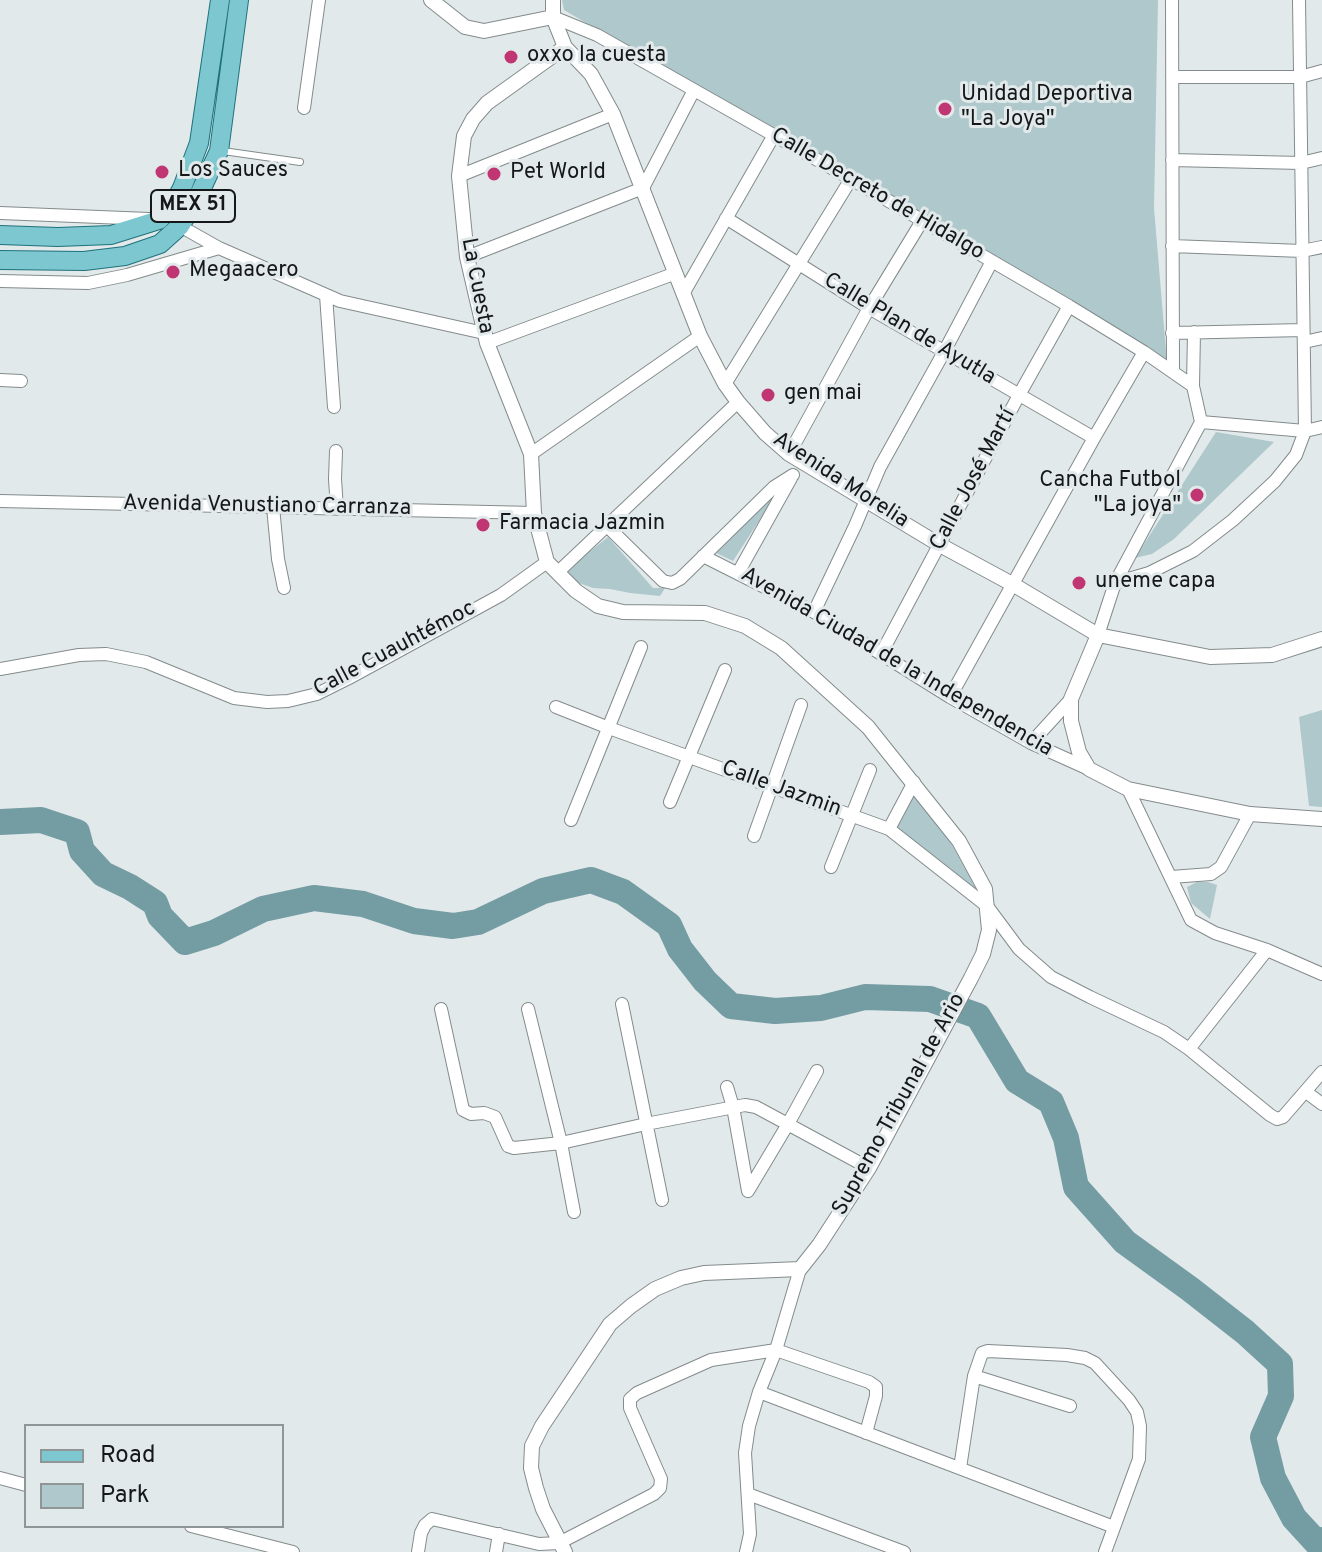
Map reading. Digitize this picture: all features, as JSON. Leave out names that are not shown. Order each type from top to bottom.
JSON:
[{"type":"main road","name":"MEX 51","points":[[0,235],[111,235],[159,220],[173,205],[182,188],[199,143],[220,0]]},
{"type":"main road","name":"MEX 51","points":[[0,260],[84,261],[125,256],[160,244],[180,226],[197,199],[219,151],[239,0]]},
{"type":"street","points":[[304,108],[319,0]]},
{"type":"street","points":[[431,0],[465,27],[484,31],[553,17]]},
{"type":"street","points":[[553,0],[553,17],[565,47]]},
{"type":"street","points":[[1172,0],[1173,371]]},
{"type":"street","points":[[1115,583],[1149,573],[1193,551],[1233,520],[1275,481],[1296,455],[1305,431],[1299,0]]},
{"type":"street","name":"Calle Decreto de Hidalgo","points":[[553,17],[597,35],[851,179],[1069,306],[1193,386]]},
{"type":"street","name":"Avenida Morelia","points":[[565,47],[591,74],[613,114],[700,336],[725,384],[765,433],[796,457],[940,545],[1098,635],[1210,657],[1272,655],[1322,639]]},
{"type":"street","name":"La Cuesta","points":[[552,567],[534,513],[531,454],[485,338],[467,257],[459,176],[464,136],[473,119],[487,103],[565,47]]},
{"type":"street","points":[[1172,77],[1300,77],[1322,71]]},
{"type":"street","points":[[467,257],[643,188],[694,90]]},
{"type":"street","points":[[459,176],[613,114]]},
{"type":"street","points":[[683,294],[774,135]]},
{"type":"street","points":[[1172,160],[1301,163],[1322,158]]},
{"type":"street","points":[[725,384],[851,179]]},
{"type":"street","points":[[0,213],[159,220]]},
{"type":"street","name":"Calle Plan de Ayutla","points":[[726,218],[869,308],[1094,438]]},
{"type":"street","points":[[738,573],[793,475],[796,457],[869,308],[922,221]]},
{"type":"street","points":[[180,226],[219,248],[340,301],[485,338],[676,273]]},
{"type":"street","points":[[1172,246],[1302,251],[1322,247]]},
{"type":"street","points":[[0,281],[88,283],[219,248]]},
{"type":"street","points":[[814,612],[880,467],[992,261]]},
{"type":"street","points":[[326,295],[334,407]]},
{"type":"street","name":"Calle José Martí","points":[[881,654],[1069,306]]},
{"type":"street","points":[[1031,743],[1071,699],[1098,635],[1115,583],[1201,422],[1193,386],[1194,332]]},
{"type":"street","points":[[1172,333],[1322,338]]},
{"type":"street","points":[[531,454],[700,336]]},
{"type":"street","points":[[950,697],[1144,352]]},
{"type":"street","points":[[0,380],[21,381]]},
{"type":"street","name":"Calle Cuauhtémoc","points":[[0,669],[79,655],[106,654],[146,662],[234,698],[288,701],[317,694],[552,567],[608,527],[738,402]]},
{"type":"street","points":[[1201,422],[1305,431],[1322,427]]},
{"type":"street","points":[[336,451],[337,509]]},
{"type":"street","points":[[608,527],[663,581],[672,583],[680,579],[774,487],[793,475]]},
{"type":"street","name":"Avenida Venustiano Carranza","points":[[0,501],[534,513]]},
{"type":"street","points":[[273,507],[284,588]]},
{"type":"street","name":"Avenida Ciudad de la Independencia","points":[[703,556],[814,612],[950,697],[1031,743],[1128,789],[1250,814],[1322,819]]},
{"type":"street","points":[[552,567],[576,591],[598,606],[623,612],[705,613],[745,626],[781,648],[868,727],[914,782],[959,841],[985,889],[987,906]]},
{"type":"street","points":[[571,820],[641,647]]},
{"type":"street","points":[[670,802],[725,670]]},
{"type":"street","points":[[1071,699],[1071,721],[1079,752],[1089,769]]},
{"type":"street","points":[[754,836],[801,705]]},
{"type":"street","name":"Calle Jazmin","points":[[556,707],[889,829],[987,906],[1019,949],[1051,977],[1164,1032],[1277,1119],[1283,1117],[1306,1092]]},
{"type":"street","points":[[831,867],[870,770]]},
{"type":"street","points":[[889,829],[914,782]]},
{"type":"street","points":[[1128,789],[1191,920],[1215,933],[1267,950],[1322,974]]},
{"type":"street","points":[[1171,877],[1211,874],[1221,867],[1250,814]]},
{"type":"street","name":"Supremo Tribunal de Ario","points":[[800,1269],[869,1168],[971,978],[983,954],[989,930],[987,906]]},
{"type":"street","points":[[1189,1049],[1267,950]]},
{"type":"street","points":[[622,1004],[662,1200]]},
{"type":"street","points":[[441,1009],[463,1110],[495,1117],[508,1146],[561,1143],[745,1105],[756,1107],[869,1168]]},
{"type":"street","points":[[528,1009],[561,1143],[574,1212]]},
{"type":"street","points":[[727,1087],[748,1191],[817,1071]]},
{"type":"street","points":[[1322,1072],[1306,1092],[1322,1104]]},
{"type":"street","points":[[562,1547],[536,1488],[531,1468],[532,1446],[610,1324],[655,1289],[681,1278],[704,1273],[800,1269],[749,1426],[745,1453],[750,1534],[746,1552]]},
{"type":"street","points":[[418,1552],[421,1533],[432,1519],[562,1547],[654,1494],[660,1488],[661,1479],[630,1408],[630,1399],[711,1360],[776,1350],[869,1382],[876,1387],[876,1396],[866,1433]]},
{"type":"street","points":[[960,1468],[974,1376],[982,1353],[1039,1353],[1085,1358],[1095,1363],[1129,1400],[1137,1412],[1140,1426],[1139,1459],[1105,1552]]},
{"type":"street","points":[[974,1376],[1070,1406]]},
{"type":"street","points":[[759,1392],[1114,1527]]},
{"type":"street","points":[[0,1478],[24,1484]]},
{"type":"street","points":[[748,1494],[904,1552]]},
{"type":"street","points":[[199,1528],[293,1552]]},
{"type":"street","points":[[496,1552],[499,1534]]},
{"type":"street","points":[[235,1552],[238,1538]]},
{"type":"lane","points":[[219,151],[300,162]]},
{"type":"green space","name":"Unidad Deportiva \"La Joya\"","points":[[562,0],[1158,0],[1154,208],[1167,363],[564,10]]},
{"type":"green space","name":"Cancha Futbol \"La joya\"","points":[[1216,432],[1274,442],[1174,539],[1152,554],[1135,558]]},
{"type":"green space","points":[[784,482],[733,561],[712,551]]},
{"type":"green space","points":[[608,537],[653,588],[665,588],[660,596],[593,588],[576,582],[565,571]]},
{"type":"green space","points":[[1322,710],[1322,807],[1309,806],[1299,717]]},
{"type":"green space","points":[[914,793],[952,845],[977,891],[894,825]]},
{"type":"green space","points":[[1197,882],[1217,885],[1210,919],[1191,903],[1187,887]]},
{"type":"waterway","points":[[0,822],[41,820],[77,832],[82,851],[103,874],[155,903],[160,916],[185,942],[214,933],[263,909],[314,898],[363,904],[414,921],[453,926],[478,922],[543,891],[591,880],[623,892],[669,925],[680,949],[705,981],[731,1006],[775,1011],[821,1008],[865,997],[930,999],[978,1016],[1017,1081],[1051,1102],[1066,1138],[1076,1187],[1125,1242],[1245,1332],[1280,1364],[1281,1396],[1263,1437],[1273,1478],[1294,1518],[1316,1542],[1322,1540]]},
{"type":"place","name":"oxxo la cuesta","points":[[511,57]]},
{"type":"place","name":"Unidad Deportiva \"La Joya\"","points":[[945,109]]},
{"type":"place","name":"Los Sauces","points":[[162,172]]},
{"type":"place","name":"Pet World","points":[[494,174]]},
{"type":"place","name":"Megaacero","points":[[173,272]]},
{"type":"place","name":"gen mai","points":[[768,395]]},
{"type":"place","name":"Cancha Futbol \"La joya\"","points":[[1197,495]]},
{"type":"place","name":"Farmacia Jazmin","points":[[483,525]]},
{"type":"place","name":"uneme capa","points":[[1079,583]]}]
